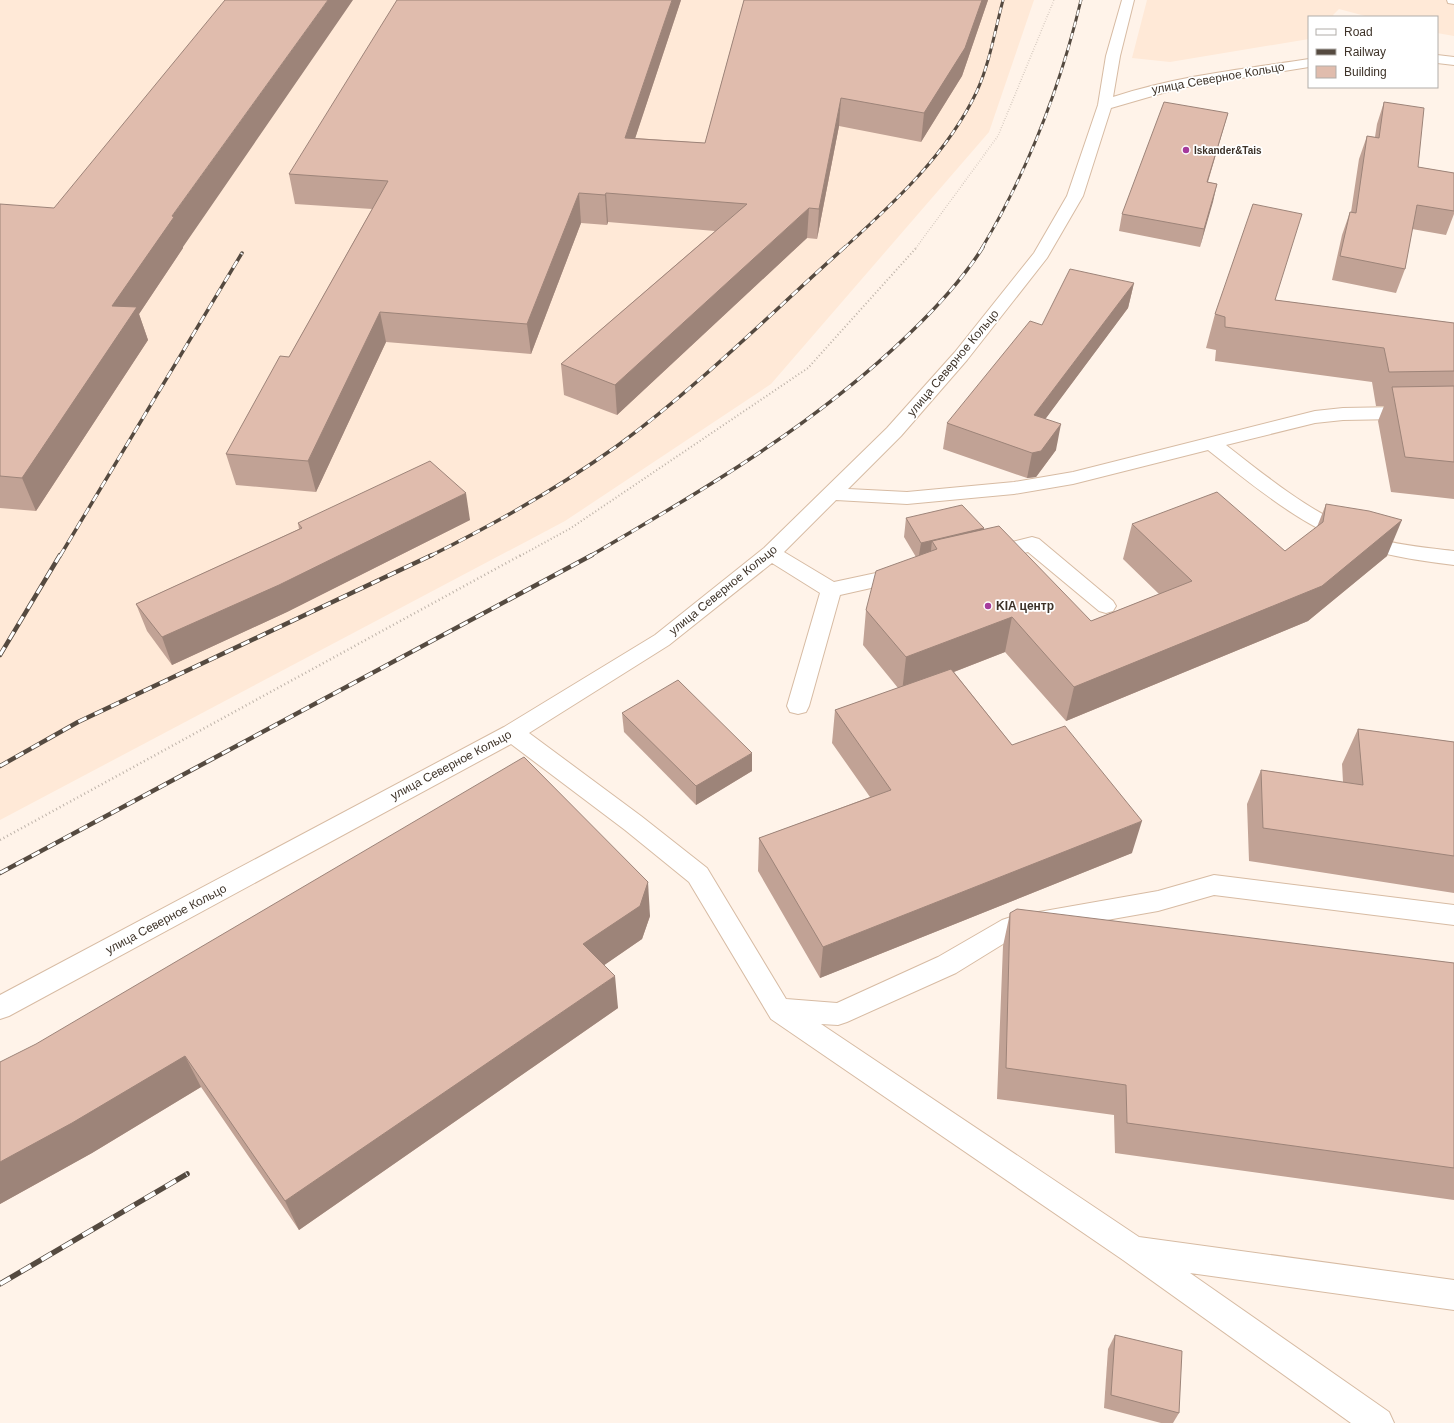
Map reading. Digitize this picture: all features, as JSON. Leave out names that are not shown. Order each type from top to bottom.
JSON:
[{"type":"street","points":[[1105,105],[1113,56],[1128,0]]},
{"type":"street","points":[[1438,59],[1454,61]]},
{"type":"street","name":"улица Северное Кольцо","points":[[0,1008],[512,733],[662,640],[771,553],[894,432],[961,356],[1041,255],[1075,196],[1105,105],[1129,96],[1172,84],[1308,63]]},
{"type":"street","points":[[831,494],[908,498],[1014,488],[1073,478],[1315,417],[1343,414],[1454,412]]},
{"type":"street","points":[[1212,444],[1283,497],[1353,536],[1378,545],[1450,559]]},
{"type":"street","points":[[970,558],[1032,544],[1106,606]]},
{"type":"street","points":[[771,553],[831,590],[924,569]]},
{"type":"street","points":[[798,706],[831,590]]},
{"type":"street","points":[[512,733],[633,823],[698,875],[779,1010],[1133,1250],[1378,1423]]},
{"type":"street","points":[[779,1010],[838,1014],[947,965],[1011,927],[1158,901],[1214,886],[1454,915]]},
{"type":"street","points":[[1133,1250],[1454,1295]]},
{"type":"path","points":[[0,840],[571,528],[808,368],[924,239],[998,136],[1054,0]]},
{"type":"shaded area","points":[[0,0],[1034,0],[989,132],[771,384],[565,521],[0,820]]},
{"type":"shaded area","points":[[1147,0],[1454,0],[1454,36],[1438,33],[1438,16],[1365,16],[1339,9],[1333,15],[1334,16],[1308,16],[1308,39],[1170,62],[1132,58]]},
{"type":"building","points":[[225,0],[328,0],[172,216],[174,217],[112,306],[137,307],[22,478],[0,476],[0,204],[54,208]]},
{"type":"building","points":[[397,0],[672,0],[625,138],[705,143],[744,0],[982,0],[965,48],[924,113],[841,98],[819,209],[809,208],[615,385],[561,364],[747,204],[606,193],[605,195],[579,193],[527,324],[380,312],[308,461],[226,454],[280,356],[289,357],[388,181],[289,174]]},
{"type":"building","points":[[1164,102],[1228,113],[1207,182],[1217,184],[1204,229],[1122,214]]},
{"type":"building","points":[[1384,102],[1424,108],[1418,167],[1454,173],[1454,211],[1417,205],[1405,269],[1340,256],[1350,212],[1356,213],[1367,136],[1379,138]]},
{"type":"building","points":[[1253,204],[1302,214],[1275,300],[1454,323],[1454,371],[1389,372],[1384,348],[1225,327],[1225,317],[1215,314]]},
{"type":"building","points":[[1070,269],[1134,283],[1034,415],[1061,424],[1041,451],[1032,453],[947,423],[1030,321],[1042,325]]},
{"type":"building","points":[[1454,386],[1454,462],[1405,457],[1392,387]]},
{"type":"building","points":[[430,461],[466,493],[279,585],[162,637],[136,604],[302,528],[298,523]]},
{"type":"building","points":[[1217,492],[1285,551],[1323,522],[1326,504],[1369,511],[1402,520],[1322,586],[1074,687],[1012,617],[906,657],[866,610],[876,571],[937,549],[932,541],[999,526],[1091,621],[1192,581],[1132,524]]},
{"type":"building","points":[[962,505],[984,528],[921,543],[906,518]]},
{"type":"building","points":[[951,669],[1012,745],[1065,726],[1142,821],[823,947],[759,838],[891,790],[835,710]]},
{"type":"building","points":[[678,680],[752,753],[696,786],[622,713]]},
{"type":"building","points":[[1358,729],[1454,742],[1454,856],[1263,828],[1261,770],[1363,785]]},
{"type":"building","points":[[524,757],[648,882],[640,906],[583,944],[615,976],[285,1201],[185,1056],[72,1123],[0,1162],[0,1062],[36,1044]]},
{"type":"building","points":[[1017,909],[1454,963],[1454,1168],[1127,1123],[1126,1085],[1006,1068],[1010,913]]},
{"type":"building","points":[[1115,1335],[1182,1351],[1179,1413],[1111,1395]]},
{"type":"railway","points":[[844,248],[919,176],[936,156],[965,114],[982,80],[1003,0]]},
{"type":"railway","points":[[982,248],[1014,188],[1041,127],[1063,65],[1081,0]]},
{"type":"railway","points":[[431,555],[526,505],[617,446],[677,399],[845,247]]},
{"type":"railway","points":[[590,556],[674,507],[756,455],[835,398],[873,367],[929,314],[958,282],[983,247]]},
{"type":"railway","points":[[60,556],[242,253]]},
{"type":"railway","points":[[0,655],[60,555]]},
{"type":"railway","points":[[0,766],[78,722],[431,555]]},
{"type":"railway","points":[[0,873],[592,555]]},
{"type":"railway","points":[[0,1284],[187,1174]]},
{"type":"place","name":"Iskander&Tais","points":[[1186,150]]},
{"type":"place","name":"KIA центр","points":[[988,606]]}]
